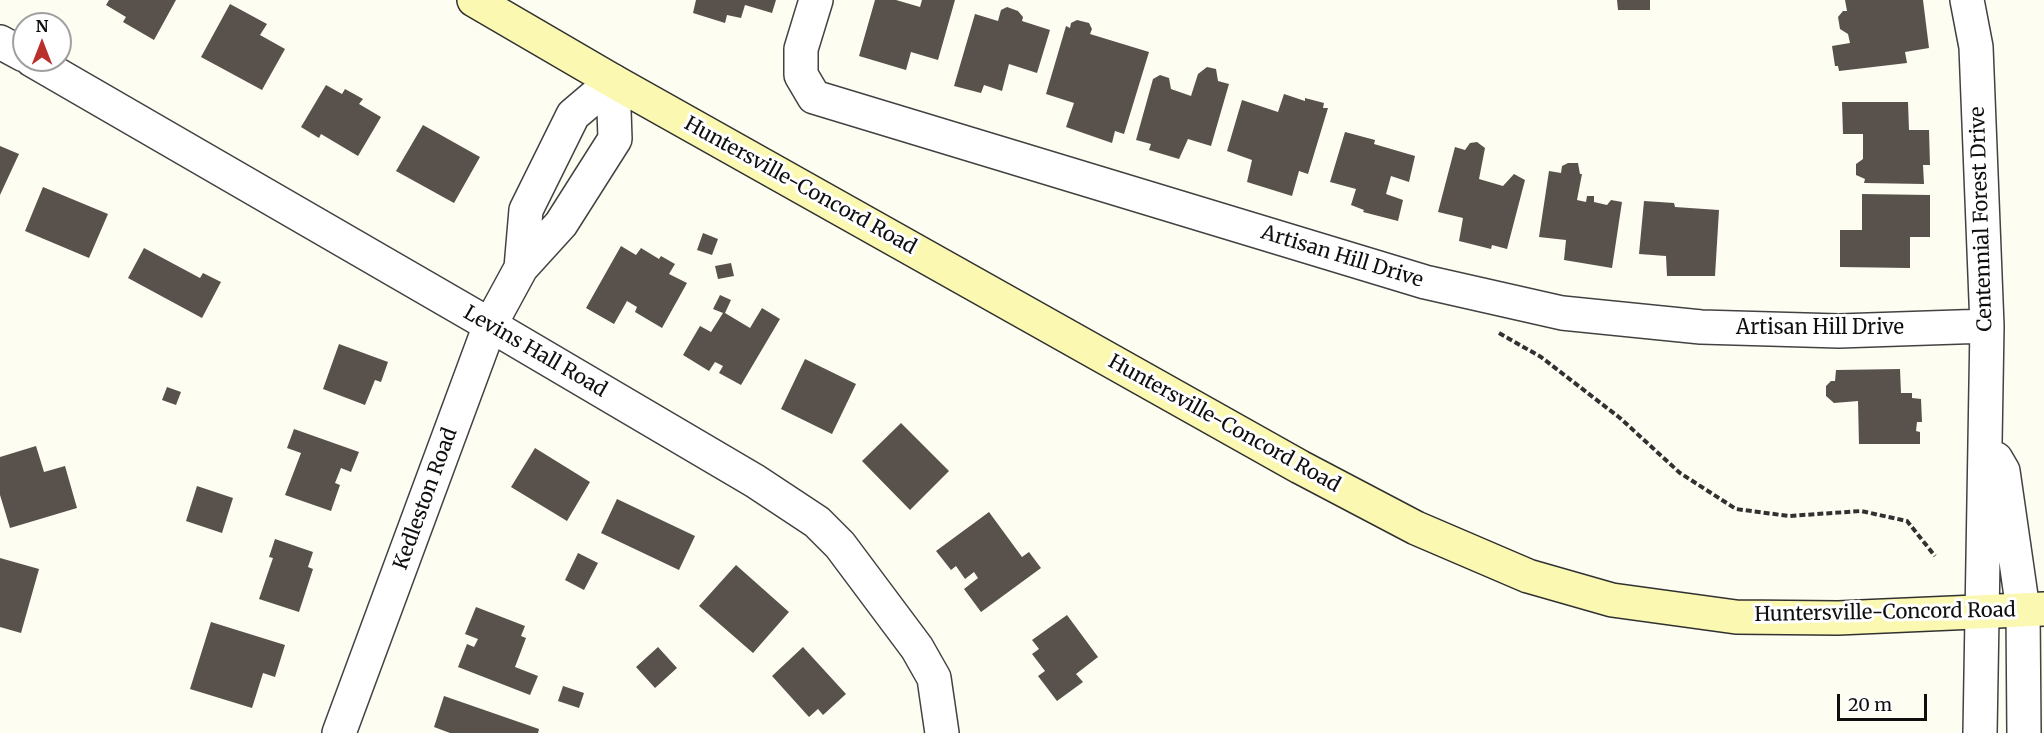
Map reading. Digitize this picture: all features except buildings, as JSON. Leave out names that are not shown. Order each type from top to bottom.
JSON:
[{"type":"main road","name":"Huntersville-Concord Road","points":[[474,0],[613,81],[1300,467],[1416,528],[1528,576],[1612,600],[1736,616],[1838,618],[2034,610]]},
{"type":"street","name":"Artisan Hill Drive","points":[[816,0],[801,49],[801,75],[814,96],[1425,282],[1562,313],[1701,327],[1839,331],[1987,326]]},
{"type":"street","name":"Centennial Forest Drive","points":[[1967,0],[1976,47],[1987,326],[1984,611],[1980,733]]},
{"type":"street","name":"Levins Hall Road","points":[[53,72],[755,481],[817,522],[840,545],[917,648],[934,678],[942,733]]},
{"type":"street","name":"Kedleston Road","points":[[520,268],[526,210],[573,115],[613,81]]},
{"type":"street","name":"Kedleston Road","points":[[339,733],[490,325],[520,268],[561,224],[615,139],[613,81]]},
{"type":"street","points":[[1985,439],[2003,471],[2034,610],[2024,733]]},
{"type":"path","points":[[1490,328],[1541,357],[1620,418],[1680,473],[1736,509],[1789,516],[1861,511],[1907,521],[1935,556]]}]
